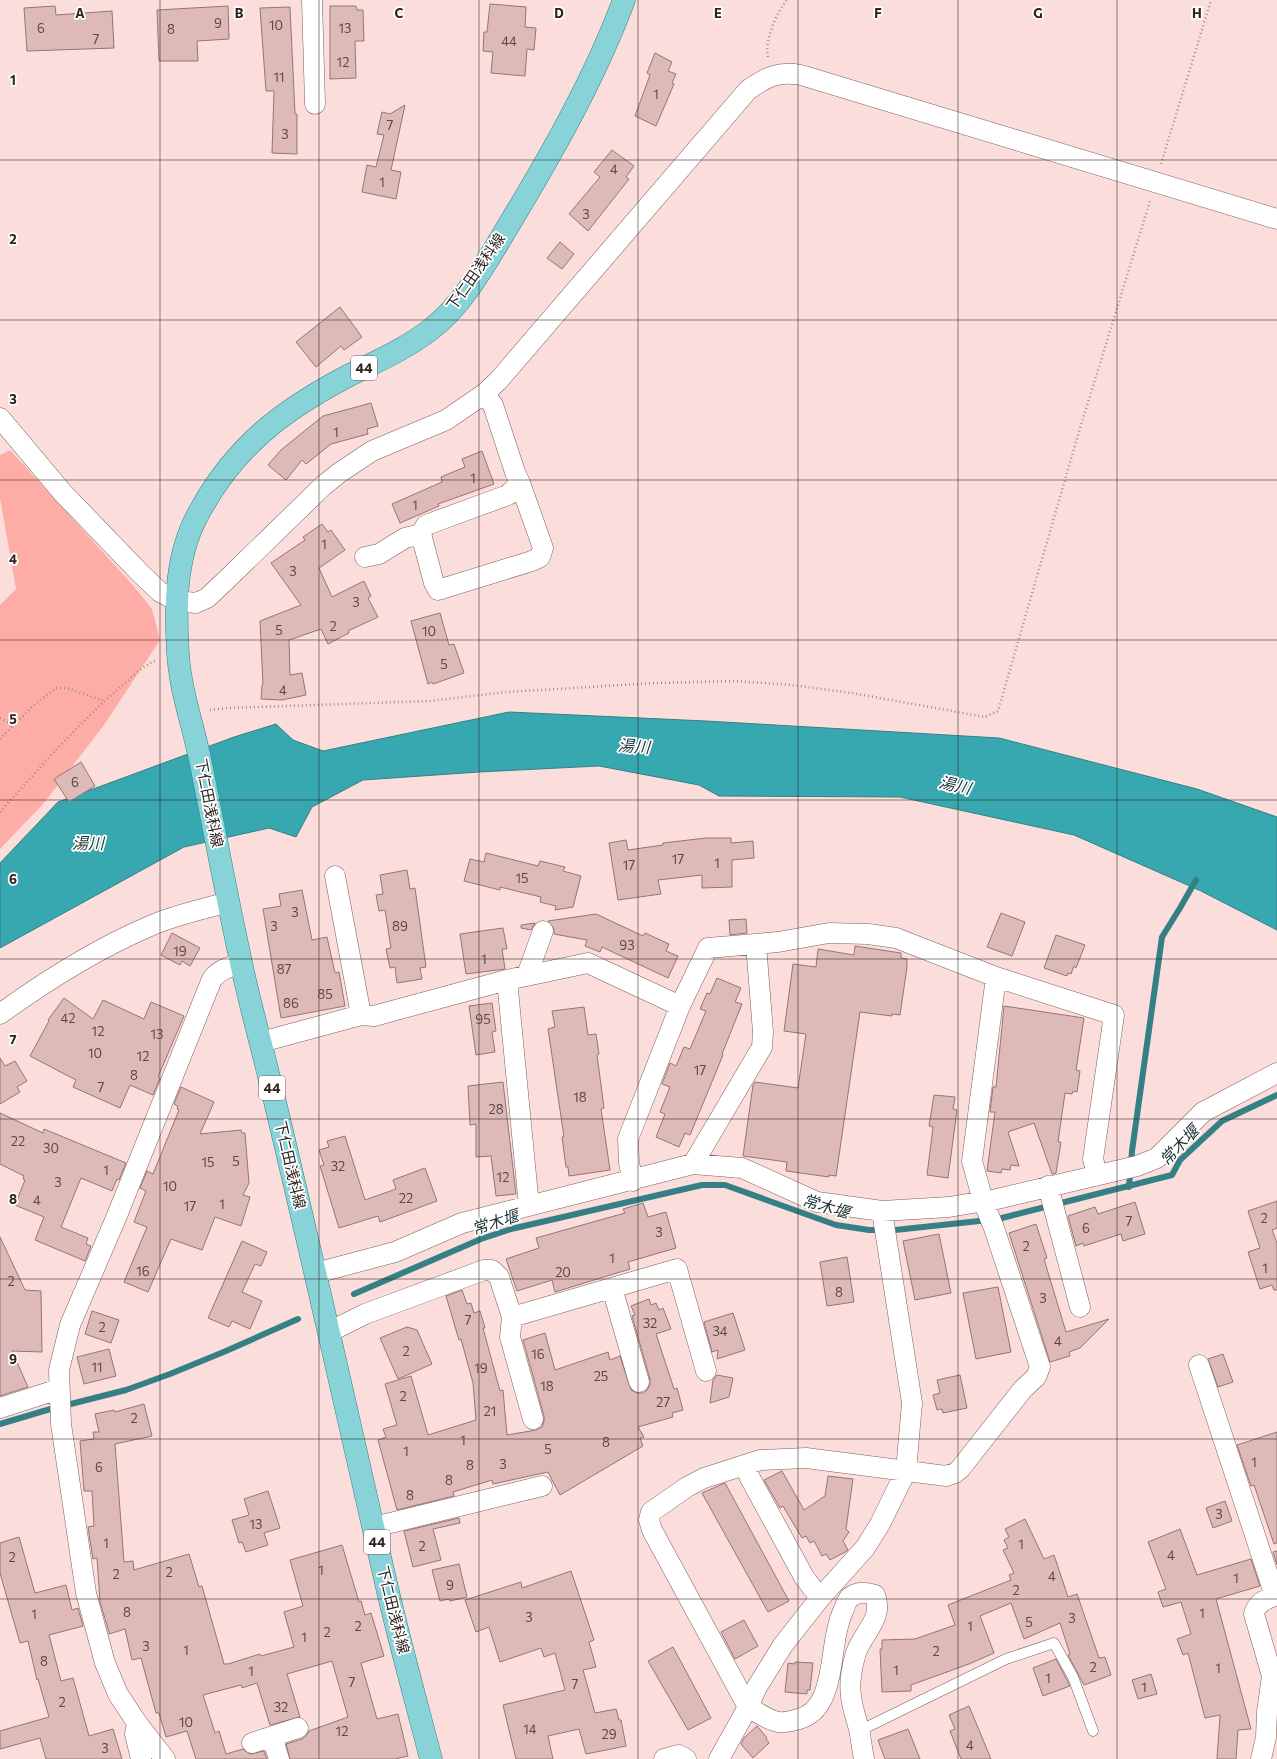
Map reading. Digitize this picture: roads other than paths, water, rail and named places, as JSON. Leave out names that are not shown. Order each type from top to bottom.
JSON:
[{"type":"main road","name":"下仁田浅科線","points":[[431,1759],[390,1600],[318,1280],[241,964],[197,744],[182,684],[178,658],[177,601],[180,565],[189,533],[200,510],[242,452],[258,435],[290,410],[338,381],[394,352],[431,329],[461,298],[485,263],[554,147],[583,91],[624,0]]},
{"type":"street","points":[[312,0],[315,104]]},
{"type":"street","points":[[0,418],[62,492],[141,574],[160,592],[177,601],[196,604],[207,598],[323,486],[357,460],[391,442],[446,420],[484,394],[498,381],[748,90],[773,75],[783,72],[801,75],[1277,219]]},
{"type":"street","points":[[420,534],[434,583],[438,590],[532,561],[540,557],[543,548],[520,482],[514,472],[493,405],[484,394]]},
{"type":"street","points":[[365,557],[379,554],[405,538],[420,534],[426,525],[508,495],[520,482]]},
{"type":"street","points":[[335,876],[361,1015]]},
{"type":"street","points":[[0,1014],[39,985],[110,944],[151,925],[202,909],[227,896]]},
{"type":"street","points":[[527,976],[543,931]]},
{"type":"street","points":[[633,1180],[629,1163],[628,1139],[680,1006],[708,948],[756,944],[829,933],[868,934],[896,938],[996,977],[1114,1015],[1093,1159],[1097,1174]]},
{"type":"street","points":[[693,1164],[762,1047],[763,1032],[756,944]]},
{"type":"street","points":[[261,1042],[361,1015],[374,1016],[507,980],[588,963],[680,1006]]},
{"type":"street","points":[[165,1759],[137,1723],[118,1694],[105,1663],[86,1593],[60,1400],[59,1370],[70,1325],[116,1218],[212,979],[217,973],[226,968],[241,964]]},
{"type":"street","points":[[864,1759],[860,1731],[850,1696],[856,1654],[865,1634],[878,1615],[878,1603],[875,1595],[866,1592],[857,1593],[848,1599],[834,1638],[827,1686],[816,1708],[806,1717],[789,1722],[777,1722],[748,1707],[652,1530],[649,1520],[651,1512],[687,1487],[704,1478],[760,1460],[806,1458],[946,1476],[955,1473],[960,1469],[1023,1389],[1036,1377],[1040,1367],[972,1161],[996,977]]},
{"type":"street","points":[[507,980],[530,1206]]},
{"type":"street","points":[[988,1213],[997,1199],[1052,1198],[1097,1174],[1128,1168],[1157,1158],[1203,1112],[1277,1073]]},
{"type":"street","points":[[318,1280],[395,1252],[462,1223],[693,1164],[742,1168],[817,1202],[883,1216],[949,1207],[988,1213]]},
{"type":"street","points":[[1052,1198],[1080,1307]]},
{"type":"street","points":[[719,1759],[748,1707],[757,1687],[783,1646],[820,1598],[865,1548],[880,1524],[906,1471],[912,1403],[883,1216]]},
{"type":"street","points":[[512,1317],[677,1269],[706,1371]]},
{"type":"street","points":[[328,1328],[484,1270],[492,1270],[500,1277],[512,1317],[510,1337],[533,1419]]},
{"type":"street","points":[[612,1288],[639,1382]]},
{"type":"street","points":[[1199,1365],[1276,1595],[1263,1600],[1256,1607],[1254,1614],[1272,1676],[1267,1712],[1266,1737],[1261,1759]]},
{"type":"street","points":[[0,1408],[60,1400]]},
{"type":"street","points":[[745,1465],[750,1478],[804,1577],[820,1598]]},
{"type":"street","points":[[374,1527],[542,1486]]},
{"type":"street","points":[[137,1723],[135,1734],[141,1759]]},
{"type":"street","points":[[252,1743],[298,1728]]},
{"type":"street","points":[[272,1737],[279,1759]]},
{"type":"street","points":[[664,1759],[679,1755],[686,1759]]},
{"type":"lane","points":[[860,1731],[1006,1660],[1054,1643],[1074,1677],[1093,1731]]},
{"type":"water","name":"湯川","points":[[509,712],[706,721],[999,738],[1197,789],[1277,817],[1277,930],[1201,891],[1074,835],[900,797],[719,796],[699,785],[599,766],[363,780],[312,807],[296,837],[269,828],[184,847],[0,948],[0,863],[58,802],[234,737],[276,724],[293,740],[323,751]]},
{"type":"waterway","points":[[1129,1187],[1132,1151],[1162,937],[1196,880]]},
{"type":"waterway","name":"常木堰","points":[[354,1294],[481,1239],[511,1229],[702,1185],[725,1185],[836,1225],[869,1230],[895,1230],[998,1219],[1172,1175],[1180,1160],[1222,1121],[1277,1095]]},
{"type":"waterway","points":[[0,1424],[47,1410],[126,1390],[226,1351],[298,1319]]}]
